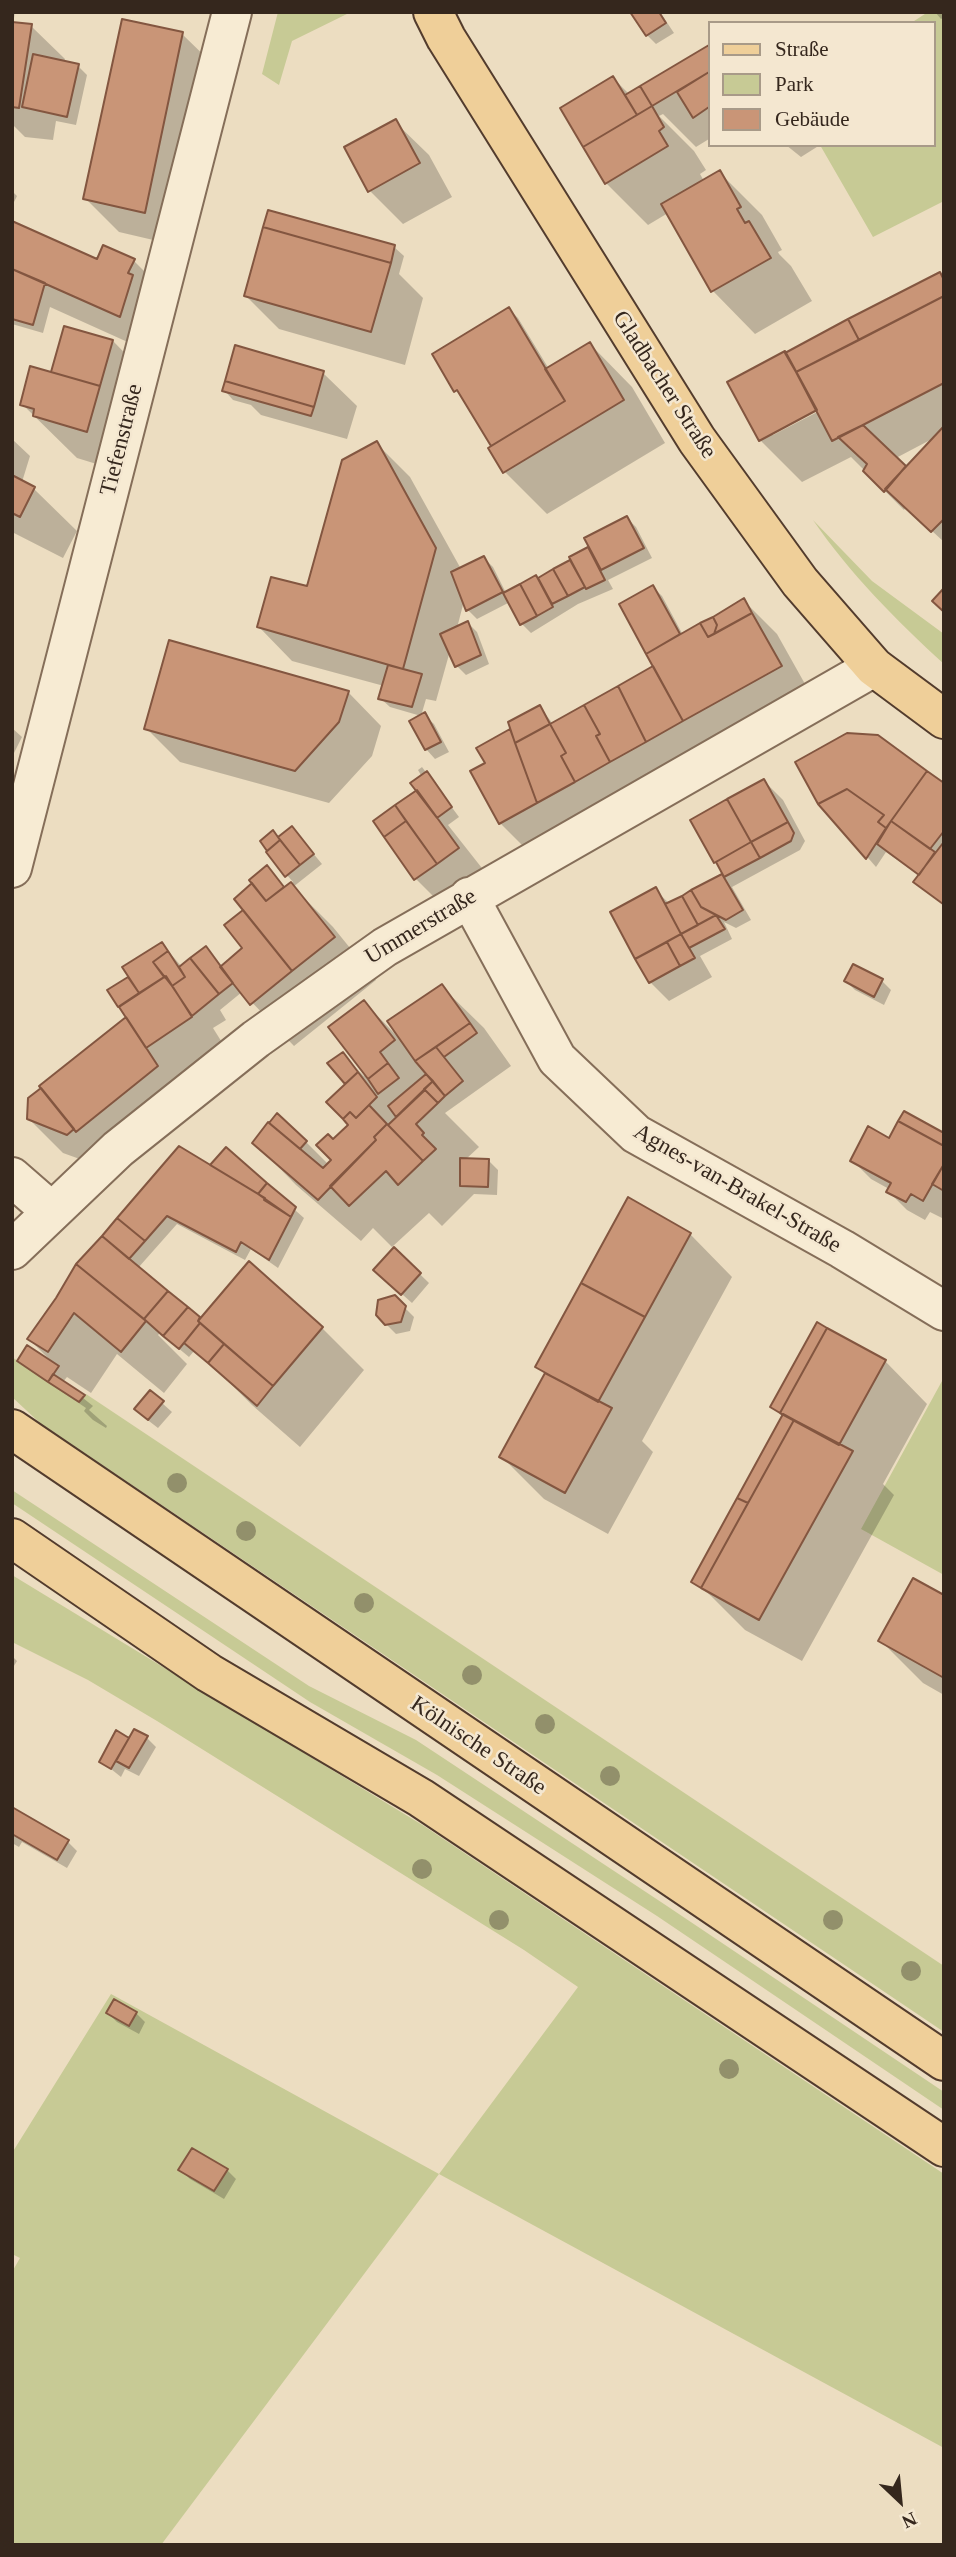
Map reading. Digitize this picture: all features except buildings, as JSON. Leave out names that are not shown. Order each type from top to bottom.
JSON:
[{"type":"main road","name":"Gladbacher Straße","points":[[433,12],[697,440],[800,582],[874,667],[944,719]]},
{"type":"main road","name":"Kölnische Straße","points":[[12,1429],[944,2061]]},
{"type":"main road","points":[[12,1538],[209,1673],[421,1798],[944,2147]]},
{"type":"street","name":"Tiefenstraße","points":[[12,868],[232,12]]},
{"type":"street","name":"Ummerstraße","points":[[12,1250],[118,1149],[256,1039],[385,947],[874,667]]},
{"type":"street","name":"Agnes-van-Brakel-Straße","points":[[469,897],[557,1059],[636,1134],[842,1249],[944,1311]]},
{"type":"street","points":[[12,1177],[51,1211]]},
{"type":"green space","points":[[278,12],[351,12],[292,41],[279,85],[262,74]]},
{"type":"green space","points":[[928,12],[944,12],[944,201],[873,237],[821,147],[935,147],[935,21],[914,21]]},
{"type":"green space","points":[[813,520],[872,581],[944,634],[944,664],[874,596]]},
{"type":"green space","points":[[12,1357],[79,1403],[86,1394],[944,1966],[944,2032],[40,1423],[12,1397]]},
{"type":"green space","points":[[942,1381],[944,1382],[944,1575],[861,1529]]},
{"type":"green space","points":[[12,1490],[309,1686],[416,1740],[664,1904],[944,2092],[944,2110],[657,1916],[437,1775],[310,1702],[12,1503]]},
{"type":"green space","points":[[12,1575],[424,1826],[944,2174],[944,2448],[439,2174],[578,1987],[524,1950],[157,1721],[88,1680],[12,1642]]},
{"type":"green space","points":[[111,1994],[439,2174],[161,2545],[12,2545],[12,2272],[20,2258],[12,2254],[12,2153]]}]
